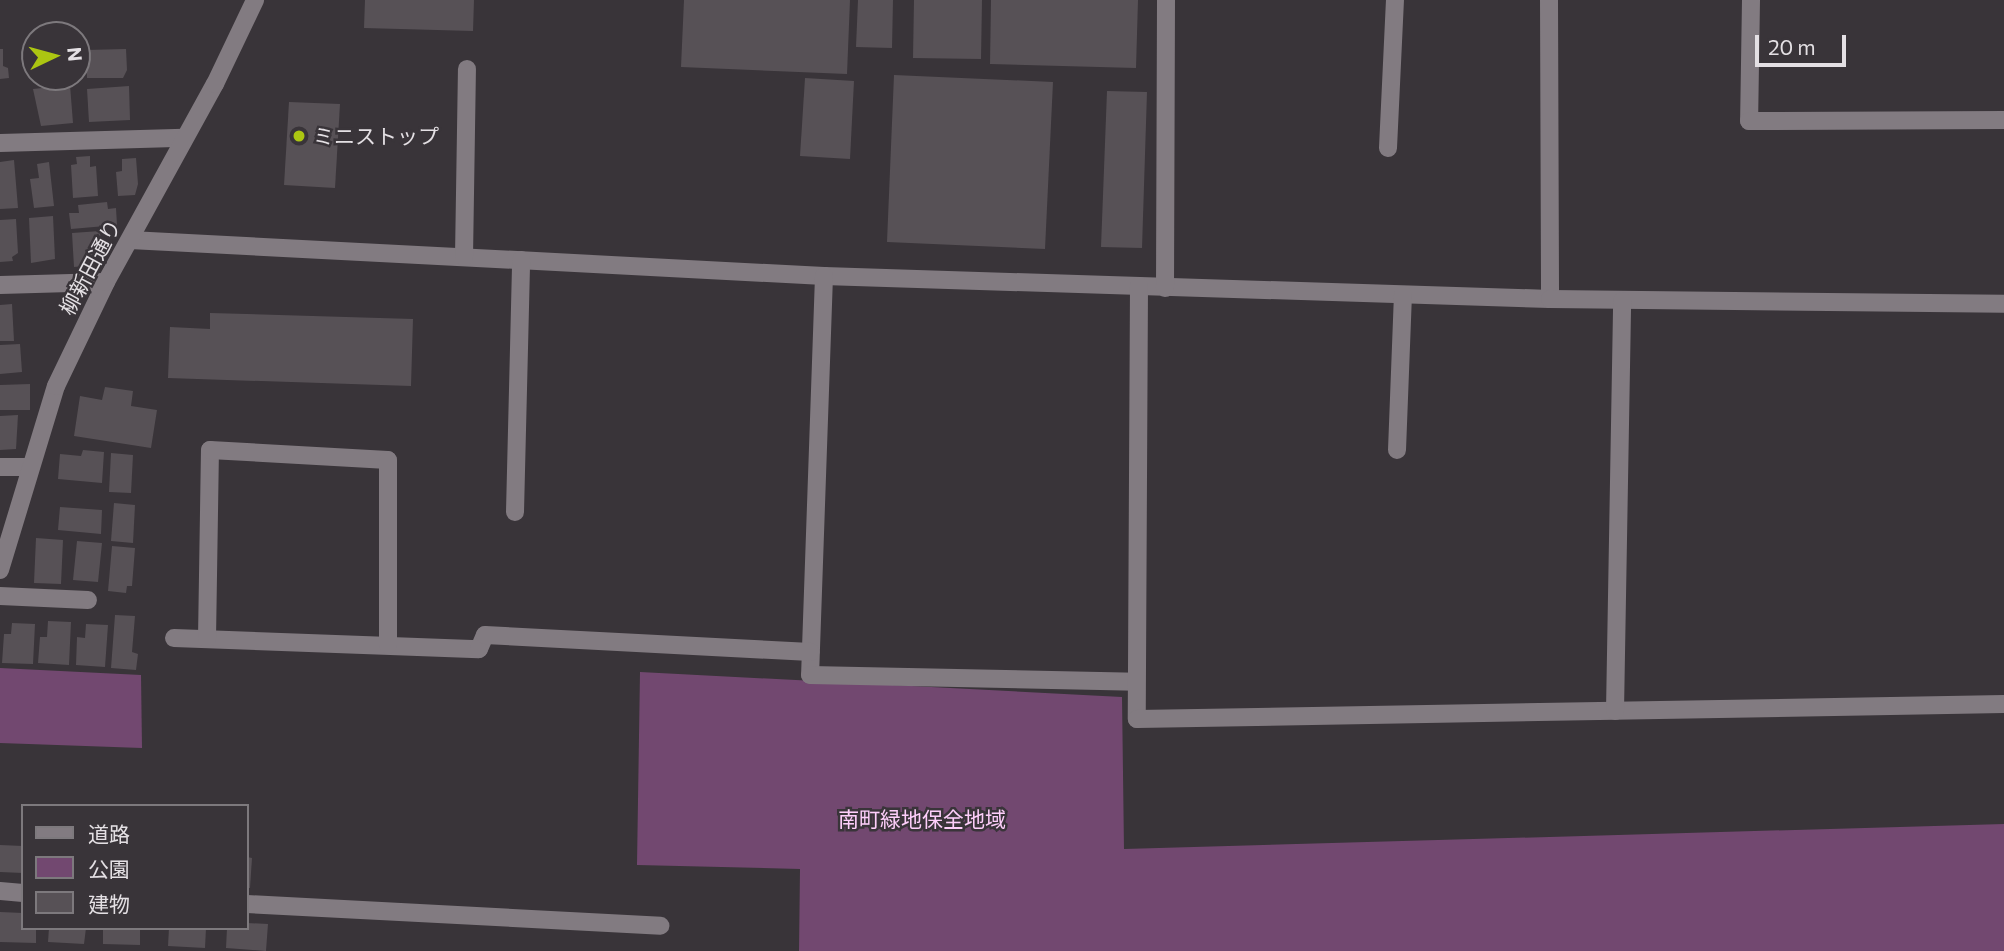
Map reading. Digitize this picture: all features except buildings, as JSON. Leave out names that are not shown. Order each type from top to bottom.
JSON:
[{"type":"street","name":"柳新田通り","points":[[0,570],[29,467],[56,386],[106,282],[255,0]]},
{"type":"street","points":[[1165,288],[1166,0]]},
{"type":"street","points":[[1388,148],[1395,0]]},
{"type":"street","points":[[1549,0],[1550,299]]},
{"type":"street","points":[[1751,0],[1749,121],[2004,120]]},
{"type":"street","points":[[464,257],[467,69]]},
{"type":"street","points":[[0,143],[184,138]]},
{"type":"street","points":[[130,240],[824,276],[1165,288],[1622,301],[2004,303]]},
{"type":"street","points":[[515,512],[521,260]]},
{"type":"street","points":[[824,276],[810,675],[1136,682]]},
{"type":"street","points":[[0,285],[106,282]]},
{"type":"street","points":[[1139,286],[1137,719],[2004,704]]},
{"type":"street","points":[[1397,450],[1404,295]]},
{"type":"street","points":[[1615,711],[1622,301]]},
{"type":"street","points":[[207,639],[210,450],[388,460],[387,646]]},
{"type":"street","points":[[0,467],[29,467]]},
{"type":"street","points":[[0,596],[88,600]]},
{"type":"street","points":[[174,638],[479,649],[485,635],[811,652]]},
{"type":"street","points":[[0,891],[21,892]]},
{"type":"street","points":[[248,904],[660,926]]},
{"type":"green space","points":[[0,668],[141,675],[142,748],[0,743]]},
{"type":"green space","name":"南町緑地保全地域","points":[[640,672],[1122,697],[1124,849],[2004,824],[2004,951],[799,951],[800,869],[637,865]]},
{"type":"place","name":"ミニストップ","points":[[299,136]]}]
